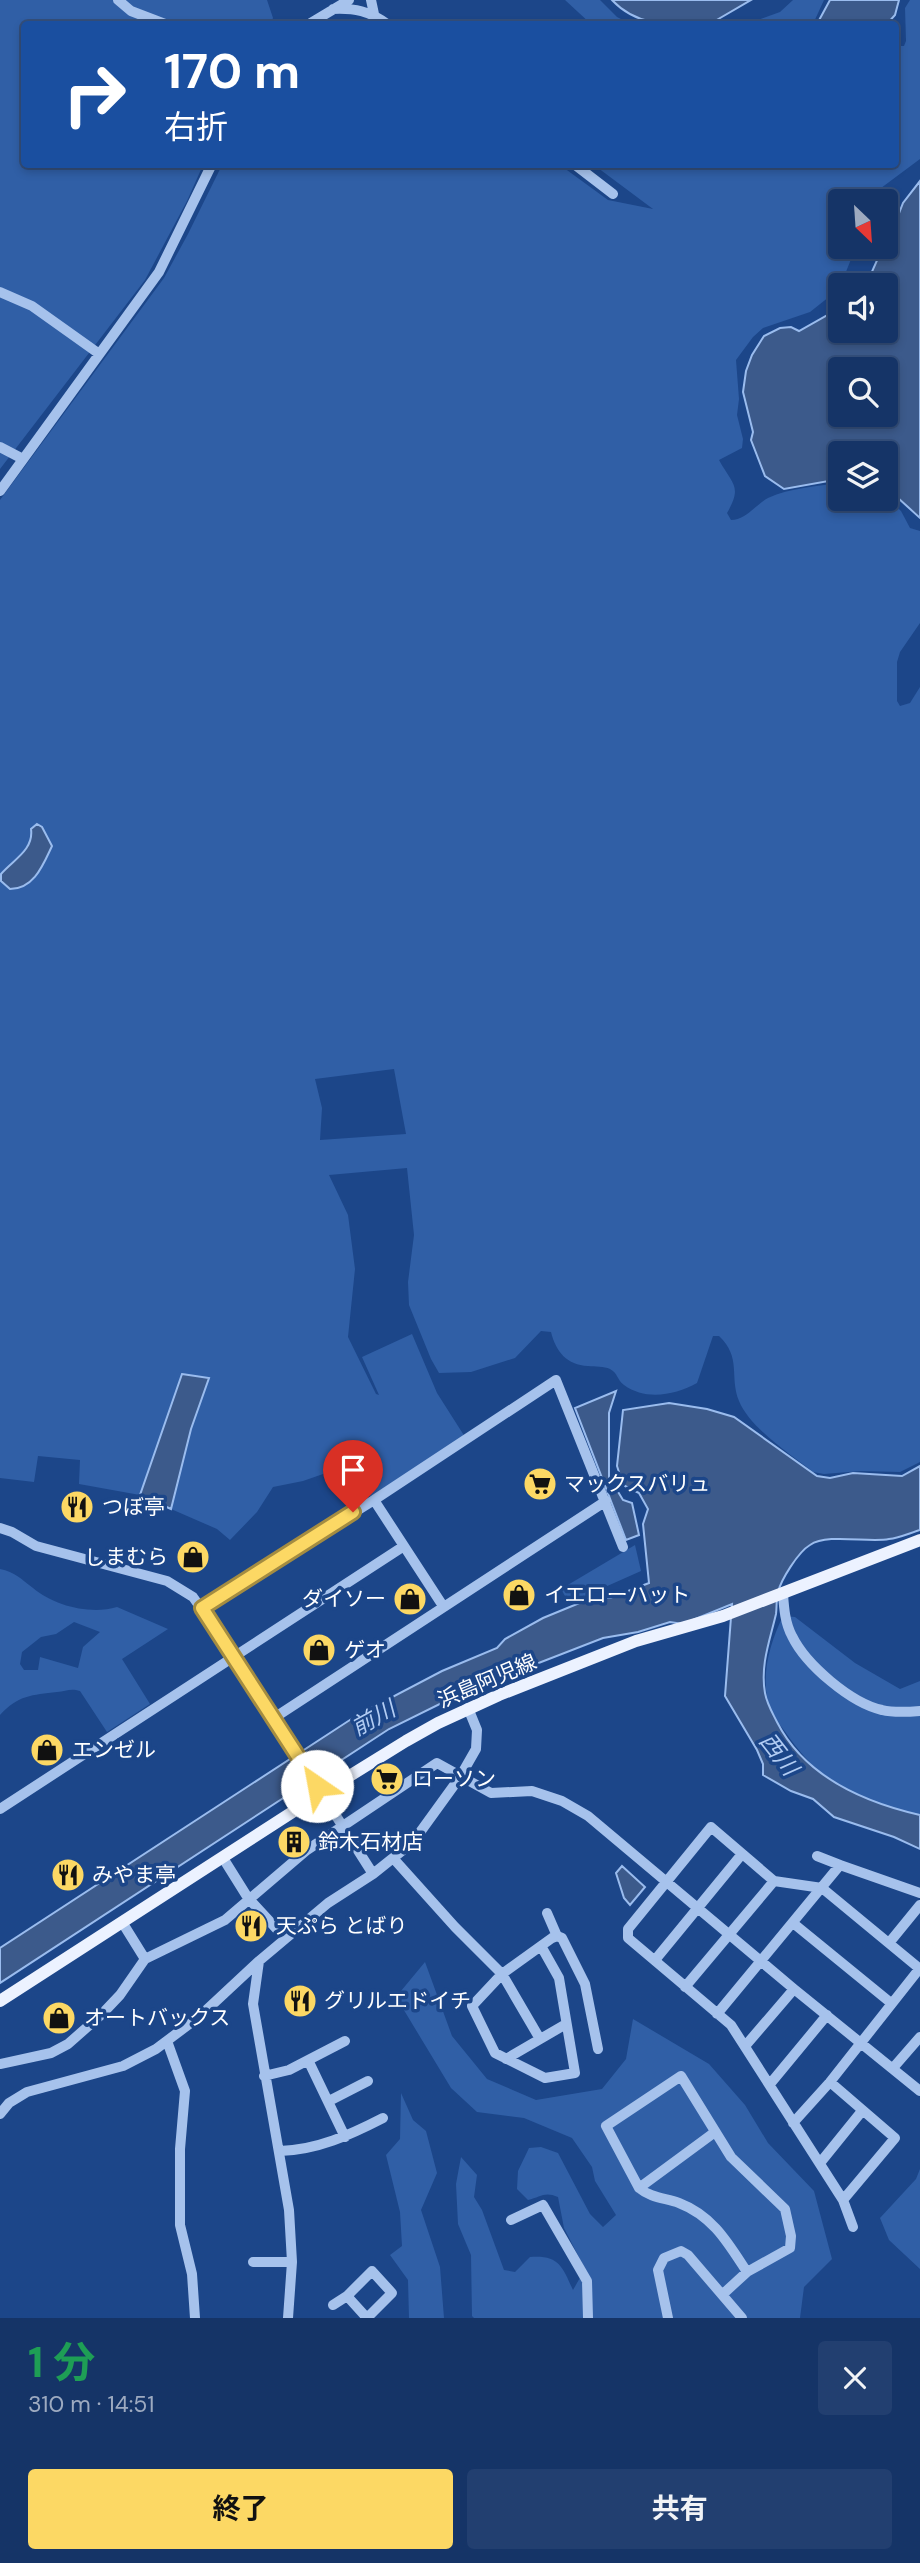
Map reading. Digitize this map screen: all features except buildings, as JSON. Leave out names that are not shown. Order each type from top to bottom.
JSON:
[{"type":"main road","name":"浜島阿児線","points":[[0,2001],[223,1858],[320,1789],[468,1708],[636,1641],[723,1616],[920,1540]]},
{"type":"street","points":[[118,0],[131,11],[157,21]]},
{"type":"street","points":[[314,21],[349,0]]},
{"type":"street","points":[[371,0],[374,14]]},
{"type":"street","points":[[333,9],[345,8],[374,14],[383,21]]},
{"type":"street","points":[[0,491],[159,272],[210,168]]},
{"type":"street","points":[[579,168],[613,194]]},
{"type":"street","points":[[0,292],[32,306],[99,353]]},
{"type":"street","points":[[0,447],[23,459]]},
{"type":"street","points":[[202,1608],[374,1500],[556,1380],[623,1547]]},
{"type":"street","points":[[374,1500],[443,1606]]},
{"type":"street","points":[[274,1718],[606,1501]]},
{"type":"street","points":[[0,1528],[36,1546],[167,1581],[186,1591],[202,1608],[373,1874]]},
{"type":"street","points":[[906,1545],[920,1547]]},
{"type":"street","points":[[0,1809],[404,1546]]},
{"type":"street","points":[[781,1595],[792,1638],[808,1659],[841,1689],[854,1699],[884,1711],[920,1712]]},
{"type":"street","points":[[0,2114],[9,2103],[27,2092],[123,2066],[167,2041],[200,2016],[258,1961],[328,1903],[373,1874],[413,1842],[460,1777],[476,1749],[478,1737],[468,1708]]},
{"type":"street","points":[[0,2064],[51,2053],[68,2044],[120,1995],[145,1959],[225,1920],[307,1850],[437,1763],[491,1793],[532,1791],[562,1801],[588,1816],[920,2091]]},
{"type":"street","points":[[793,2123],[830,2082],[920,1968],[822,1888],[774,1881],[711,1827],[628,1929],[628,1938],[731,2025],[746,2045],[793,2123],[843,2200],[853,2227]]},
{"type":"street","points":[[655,1961],[742,1854]]},
{"type":"street","points":[[817,1856],[920,1893]]},
{"type":"street","points":[[223,1858],[248,1898],[285,1938]]},
{"type":"street","points":[[393,1858],[502,1974],[540,2039]]},
{"type":"street","points":[[717,2014],[840,1865]]},
{"type":"street","points":[[685,1987],[774,1881]]},
{"type":"street","points":[[889,1943],[920,1905]]},
{"type":"street","points":[[547,1913],[585,1984],[598,2049]]},
{"type":"street","points":[[122,1923],[145,1959]]},
{"type":"street","points":[[793,1923],[891,2003]]},
{"type":"street","points":[[541,1947],[559,1978],[575,2073],[545,2078],[495,2053],[472,2006],[502,1974],[541,1947],[557,1936]]},
{"type":"street","points":[[258,1961],[253,2004],[289,2210],[292,2262],[288,2318]]},
{"type":"street","points":[[746,2045],[794,1989]]},
{"type":"street","points":[[770,2084],[827,2015]]},
{"type":"street","points":[[506,2059],[566,2024]]},
{"type":"street","points":[[893,2068],[920,2037]]},
{"type":"street","points":[[167,2041],[185,2091],[180,2149],[180,2225],[192,2274],[195,2318]]},
{"type":"street","points":[[264,2076],[289,2070],[345,2041]]},
{"type":"street","points":[[308,2060],[345,2137]]},
{"type":"street","points":[[723,2294],[747,2272],[790,2248],[785,2209],[731,2157],[681,2076],[606,2126],[639,2188],[646,2193],[680,2203],[712,2222],[747,2272]]},
{"type":"street","points":[[328,2101],[368,2081]]},
{"type":"street","points":[[830,2082],[895,2138],[843,2200]]},
{"type":"street","points":[[820,2163],[862,2111]]},
{"type":"street","points":[[280,2151],[295,2150],[345,2137],[383,2118]]},
{"type":"street","points":[[639,2188],[715,2132]]},
{"type":"street","points":[[511,2220],[543,2205],[587,2281],[588,2318]]},
{"type":"street","points":[[668,2318],[658,2270],[664,2258],[677,2251],[688,2255],[742,2318]]},
{"type":"street","points":[[253,2262],[292,2262]]},
{"type":"street","points":[[333,2305],[347,2296]]},
{"type":"shaded area","points":[[0,0],[267,0],[272,21],[21,21],[21,168],[202,168],[145,280],[0,469]]},
{"type":"shaded area","points":[[565,0],[600,0],[625,21],[588,21]]},
{"type":"shaded area","points":[[793,0],[824,0],[814,21],[755,21],[780,12]]},
{"type":"shaded area","points":[[910,0],[920,0],[920,159],[880,189],[828,189],[828,259],[851,259],[845,273],[828,273],[828,298],[810,312],[763,328],[736,360],[739,399],[737,415],[743,439],[742,448],[719,460],[734,485],[734,497],[727,513],[731,520],[741,518],[763,501],[776,495],[828,485],[828,511],[898,511],[898,508],[910,528],[920,531],[920,623],[900,652],[897,662],[897,701],[900,706],[910,703],[920,687],[920,1462],[900,1472],[813,1472],[772,1440],[744,1411],[736,1392],[733,1360],[719,1336],[713,1336],[697,1383],[670,1393],[642,1393],[622,1383],[615,1372],[608,1368],[574,1363],[559,1351],[551,1332],[541,1331],[515,1358],[471,1372],[439,1373],[409,1305],[408,1282],[414,1235],[407,1168],[329,1175],[348,1215],[355,1269],[348,1337],[376,1394],[379,1395],[362,1357],[412,1334],[437,1393],[465,1437],[370,1497],[349,1465],[303,1481],[273,1487],[257,1512],[230,1540],[217,1529],[171,1509],[191,1429],[209,1379],[182,1374],[140,1495],[79,1484],[80,1460],[38,1456],[34,1482],[0,1478],[0,500],[164,278],[221,168],[564,168],[608,200],[653,209],[598,168],[899,168],[899,46],[904,46],[905,8]],"holes":[[[394,1069],[406,1134],[320,1140],[322,1108],[315,1079]]]},
{"type":"shaded area","points":[[635,1545],[641,1571],[569,1603],[561,1589]]},
{"type":"shaded area","points":[[0,1569],[14,1574],[51,1600],[62,1604],[96,1610],[117,1607],[168,1629],[122,1659],[150,1704],[107,1732],[77,1690],[26,1697],[13,1703],[0,1715]],"holes":[[[74,1622],[100,1632],[83,1647],[78,1668],[40,1657],[38,1670],[24,1670],[20,1664],[22,1652],[41,1637],[56,1634]]]},
{"type":"shaded area","points":[[783,1616],[795,1617],[855,1663],[900,1689],[920,1681],[920,1815],[877,1807],[837,1786],[815,1768],[776,1719],[767,1699],[766,1675],[770,1650]]},
{"type":"shaded area","points":[[425,1962],[452,2036],[487,2079],[536,2100],[602,2089],[626,2059],[633,2019],[709,2064],[745,2105],[768,2143],[814,2191],[832,2259],[804,2287],[800,2318],[474,2318],[471,2255],[458,2224],[456,2184],[461,2157],[477,2175],[474,2197],[482,2210],[504,2270],[515,2272],[530,2257],[547,2258],[562,2268],[573,2290],[585,2269],[564,2228],[558,2197],[546,2195],[528,2200],[517,2189],[518,2171],[529,2148],[541,2147],[558,2153],[590,2214],[603,2227],[616,2215],[595,2181],[592,2167],[572,2138],[524,2118],[477,2112],[451,2088],[396,1997]]},
{"type":"shaded area","points":[[401,2093],[413,2120],[426,2131],[437,2173],[421,2210],[440,2267],[444,2318],[409,2318],[408,2280],[390,2255],[402,2246],[400,2212],[386,2155],[400,2139]]},
{"type":"shaded area","points":[[920,2169],[920,2269],[889,2240],[880,2218],[916,2179]]},
{"type":"water","points":[[612,0],[751,0],[715,21],[647,21],[623,10]]},
{"type":"water","points":[[830,0],[899,0],[895,15],[890,21],[819,21]]},
{"type":"water","points":[[920,181],[920,518],[898,498],[898,441],[828,441],[828,481],[784,489],[765,476],[751,440],[753,432],[743,392],[752,355],[764,336],[780,328],[791,327],[799,331],[828,315],[828,343],[898,343],[898,273],[871,273],[878,259],[898,259],[898,216],[903,203]]},
{"type":"water","points":[[37,824],[42,827],[52,846],[37,875],[25,885],[10,889],[1,881],[1,874],[26,849],[31,829]]},
{"type":"water","points":[[182,1374],[209,1378],[191,1429],[171,1509],[140,1495]]},
{"type":"water","points":[[616,1391],[609,1413],[609,1477],[623,1500],[632,1503],[639,1535],[626,1540],[575,1408]]},
{"type":"water","points":[[669,1403],[707,1409],[734,1417],[817,1476],[830,1478],[853,1473],[902,1476],[920,1466],[920,1530],[889,1539],[817,1541],[795,1560],[778,1592],[776,1614],[766,1653],[764,1683],[770,1708],[777,1722],[803,1758],[838,1784],[857,1794],[920,1815],[920,1849],[894,1837],[834,1817],[813,1799],[791,1791],[763,1775],[763,1764],[757,1750],[725,1696],[732,1604],[683,1624],[670,1622],[638,1632],[603,1638],[464,1692],[389,1729],[0,1983],[0,1948],[356,1716],[442,1671],[497,1648],[505,1639],[543,1618],[594,1597],[610,1598],[649,1583],[643,1524],[648,1509],[639,1493],[623,1485],[617,1466],[623,1410]]},
{"type":"water","points":[[622,1866],[645,1887],[630,1905],[624,1898],[616,1873]]},
{"type":"place","name":"マックスバリュ","points":[[540,1484]]},
{"type":"place","name":"つぼ亭","points":[[77,1507]]},
{"type":"place","name":"しまむら","points":[[193,1557]]},
{"type":"place","name":"イエローハット","points":[[519,1595]]},
{"type":"place","name":"ダイソー","points":[[410,1599]]},
{"type":"place","name":"ゲオ","points":[[319,1650]]},
{"type":"place","name":"エンゼル","points":[[47,1750]]},
{"type":"place","name":"ローソン","points":[[387,1779]]},
{"type":"place","name":"鈴木石材店","points":[[294,1842]]},
{"type":"place","name":"みやま亭","points":[[68,1875]]},
{"type":"place","name":"天ぷら とばり","points":[[251,1926]]},
{"type":"place","name":"グリルエドイチ","points":[[300,2001]]},
{"type":"place","name":"オートバックス","points":[[59,2018]]},
{"type":"route","points":[[317,1786],[202,1608],[353,1512]]},
{"type":"water label","name":"前川","points":[[373,1718]]},
{"type":"water label","name":"西川","points":[[779,1754]]}]
